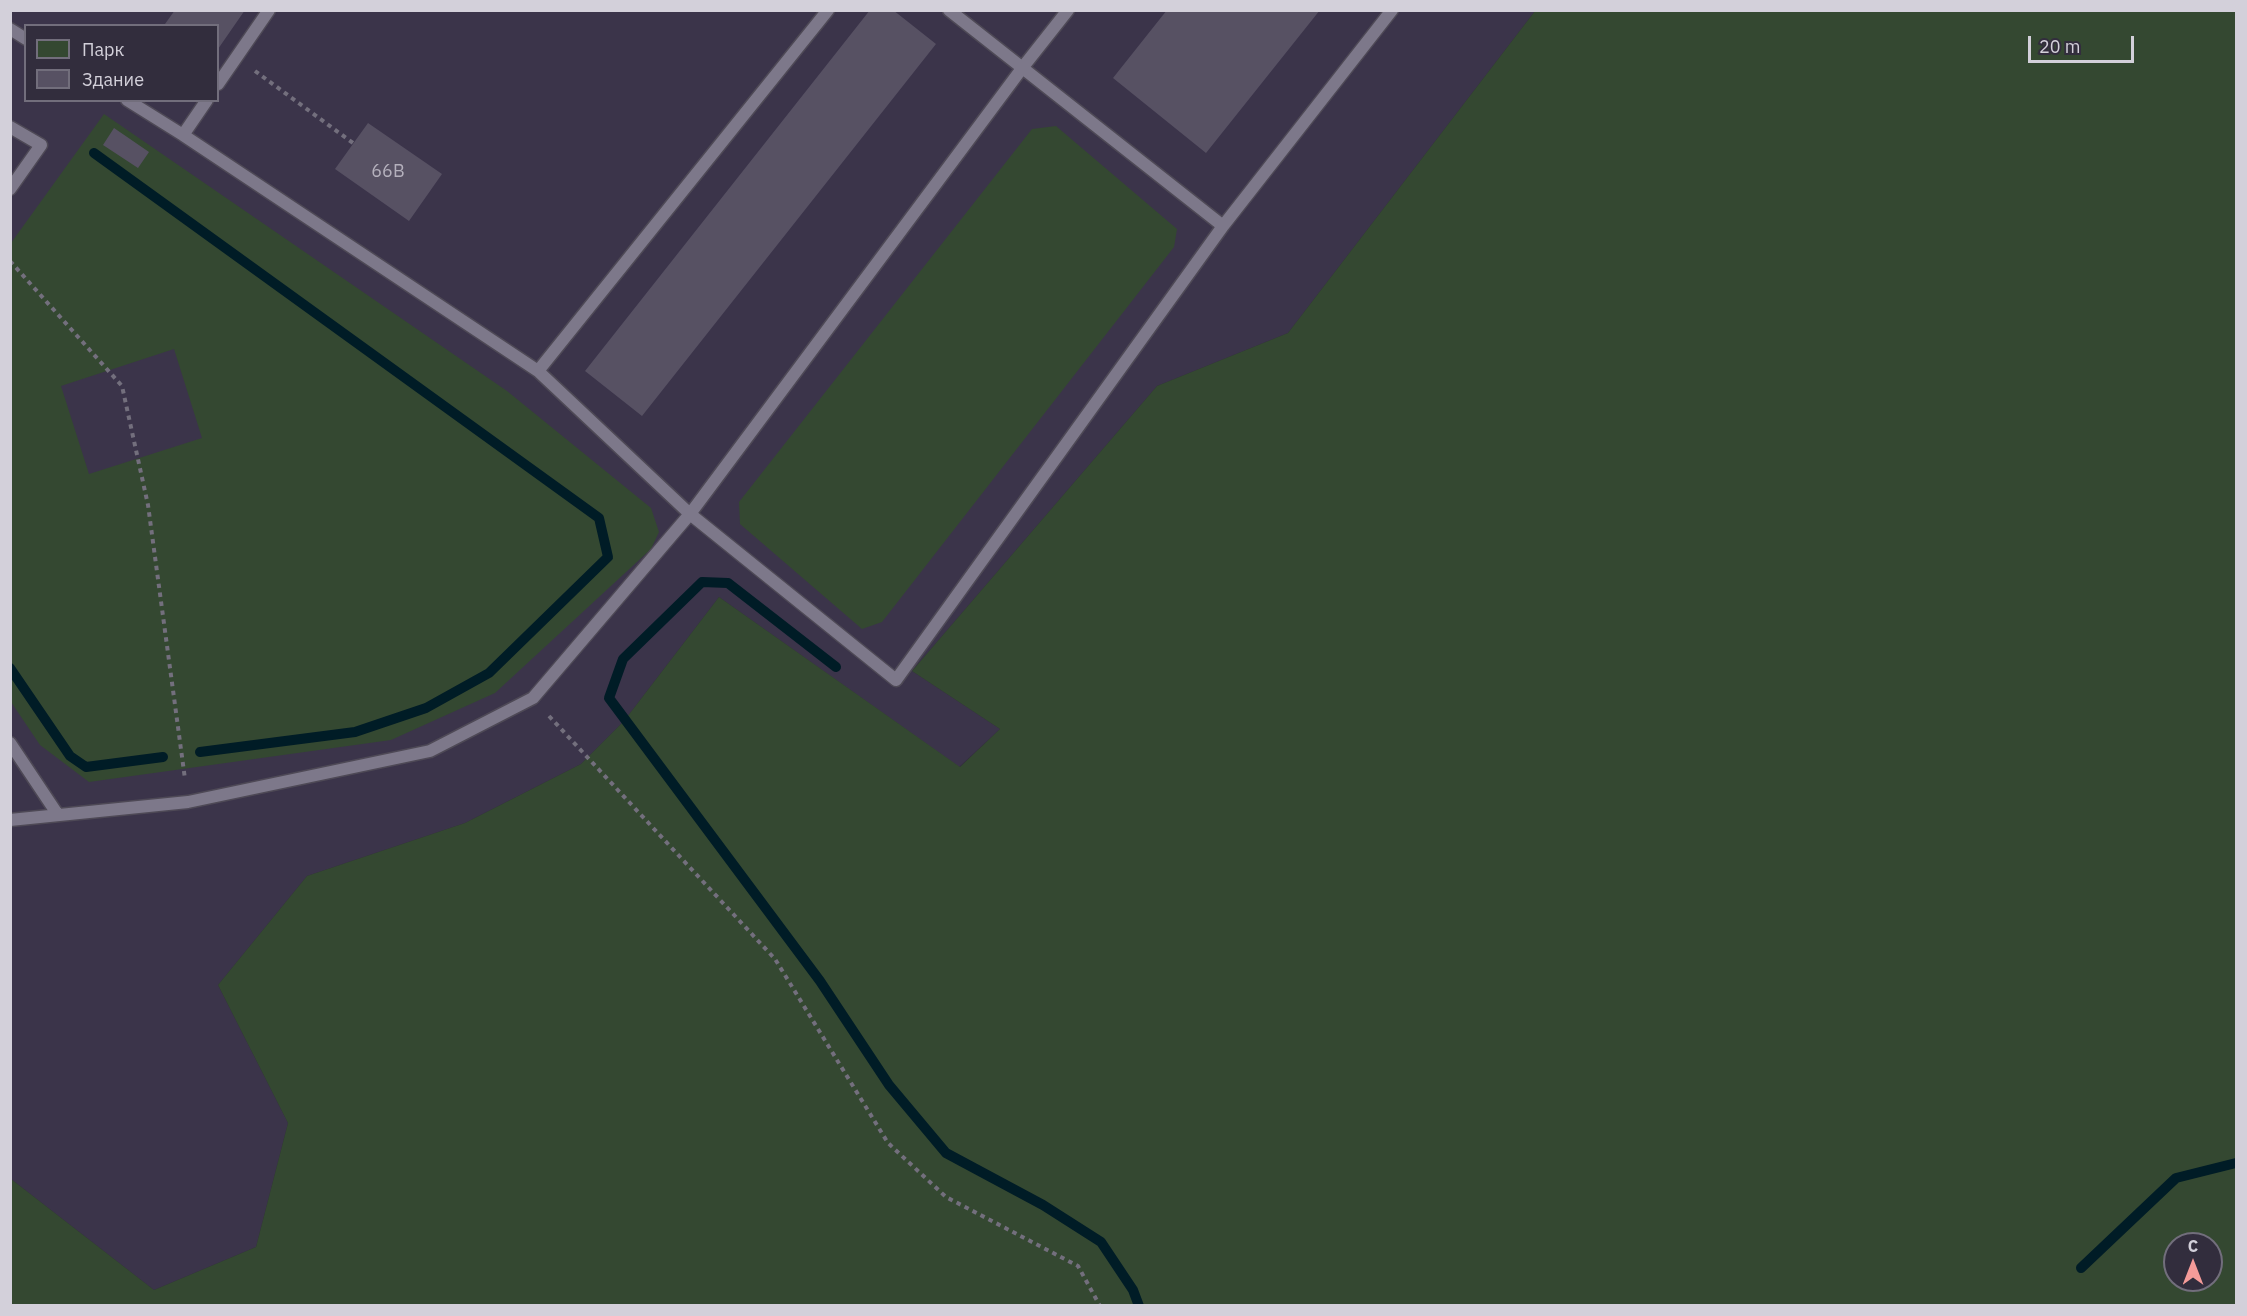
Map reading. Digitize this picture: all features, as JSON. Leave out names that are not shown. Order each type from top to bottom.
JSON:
[{"type":"lane","points":[[219,82],[269,10]]},
{"type":"lane","points":[[538,371],[828,10]]},
{"type":"lane","points":[[949,10],[1223,226]]},
{"type":"lane","points":[[10,820],[188,802],[430,751],[532,698],[690,514],[1023,67],[1068,10]]},
{"type":"lane","points":[[130,102],[538,371],[690,514],[896,680],[1223,226],[1392,10]]},
{"type":"lane","points":[[10,30],[24,38]]},
{"type":"lane","points":[[183,135],[206,102]]},
{"type":"lane","points":[[10,127],[41,145],[10,189]]},
{"type":"lane","points":[[10,742],[58,815]]},
{"type":"path","points":[[236,57],[353,143]]},
{"type":"path","points":[[10,261],[122,386],[148,505],[188,802]]},
{"type":"path","points":[[532,698],[775,959],[888,1143],[946,1197],[1078,1266],[1100,1305]]},
{"type":"shaded area","points":[[10,11],[1535,11],[1288,333],[1157,386],[912,671],[1000,729],[959,767],[719,597],[624,721],[581,764],[465,823],[307,876],[218,985],[288,1123],[256,1247],[154,1290],[11,1179]]},
{"type":"green space","points":[[1535,11],[2236,11],[2236,1305],[11,1305],[11,1179],[154,1290],[256,1247],[288,1123],[218,985],[307,876],[465,823],[581,764],[624,721],[719,597],[960,767],[1000,729],[912,671],[1157,386],[1288,333]]},
{"type":"green space","points":[[104,114],[507,391],[651,508],[659,532],[651,549],[495,693],[391,740],[89,782],[40,745],[11,702],[11,243]],"holes":[[[174,349],[202,438],[89,474],[61,386]]]},
{"type":"green space","points":[[1056,126],[1177,229],[1174,247],[882,622],[862,629],[740,524],[739,502],[1032,129]]},
{"type":"building","points":[[175,10],[245,10],[219,48],[219,24],[165,24]]},
{"type":"building","points":[[870,10],[893,10],[936,44],[642,416],[585,371]]},
{"type":"building","points":[[1167,10],[1320,10],[1206,153],[1113,78]]},
{"type":"building","points":[[368,123],[442,174],[409,221],[335,169]]},
{"type":"building","points":[[114,128],[149,152],[138,168],[103,145]]},
{"type":"waterway","points":[[94,153],[599,518],[608,557],[489,673],[426,708],[355,732],[200,752]]},
{"type":"waterway","points":[[836,667],[728,583],[702,582],[623,659],[609,698],[820,981],[889,1085],[946,1153],[1043,1205],[1101,1242],[1133,1290],[1139,1306]]},
{"type":"waterway","points":[[10,668],[70,756],[86,767],[163,757]]},
{"type":"waterway","points":[[2081,1268],[2176,1178],[2236,1163]]}]
